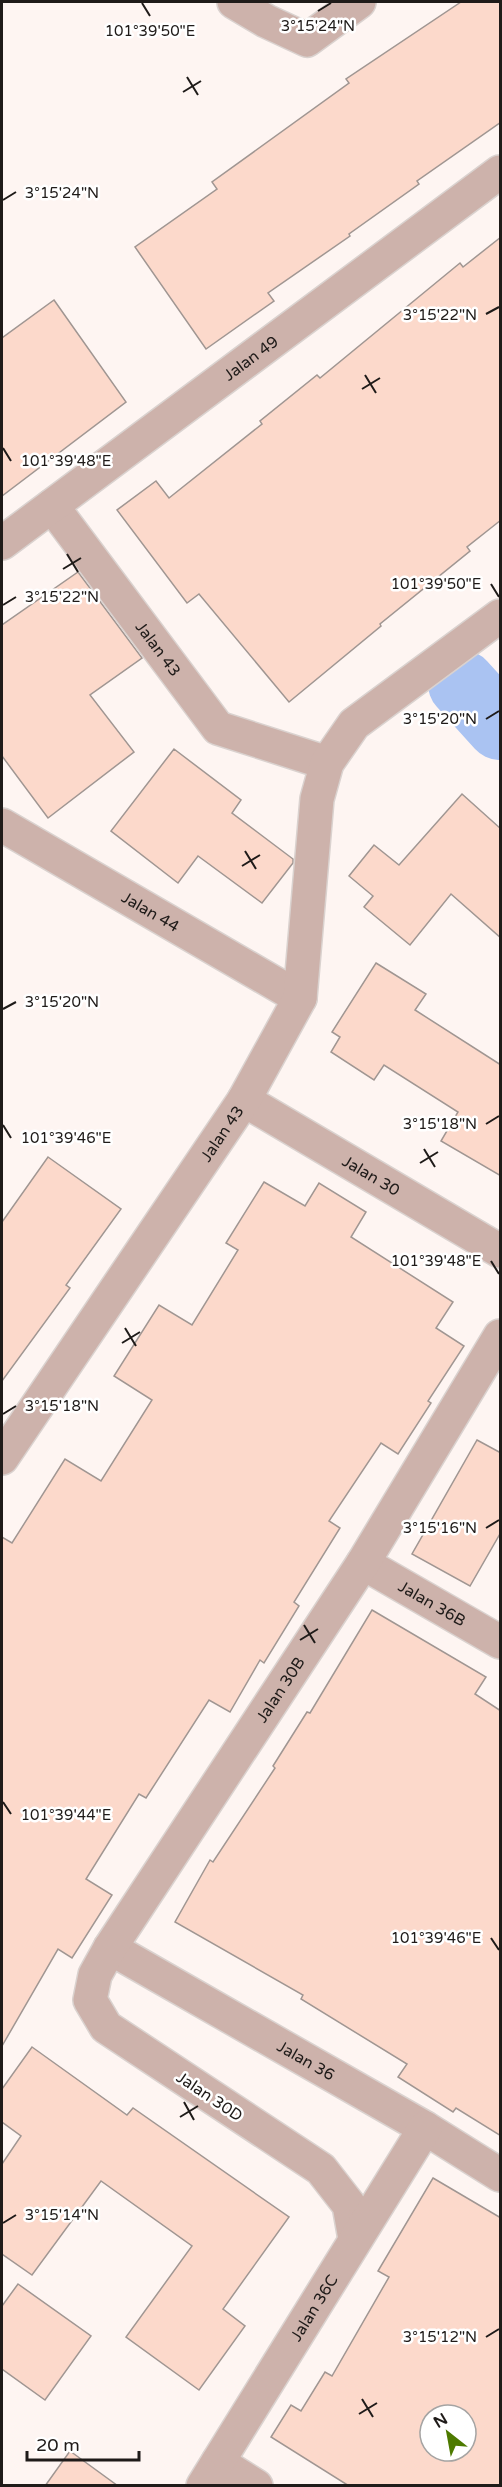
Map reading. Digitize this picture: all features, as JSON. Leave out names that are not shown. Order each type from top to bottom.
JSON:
[{"type":"street","points":[[234,2],[266,21],[307,40],[359,2]]},
{"type":"street","name":"Jalan 49","points":[[2,543],[501,172]]},
{"type":"street","name":"Jalan 43","points":[[52,506],[219,728],[327,763]]},
{"type":"street","name":"Jalan 43","points":[[2,1458],[244,1100],[300,998],[317,799],[327,763],[354,724],[501,616]]},
{"type":"street","name":"Jalan 44","points":[[2,825],[300,998]]},
{"type":"street","name":"Jalan 30","points":[[244,1100],[501,1251]]},
{"type":"street","name":"Jalan 30B","points":[[110,1948],[363,1563],[501,1336]]},
{"type":"street","name":"Jalan 36B","points":[[363,1563],[501,1642]]},
{"type":"street","name":"Jalan 36","points":[[110,1948],[424,2128],[501,2175]]},
{"type":"street","name":"Jalan 30D","points":[[110,1948],[95,1975],[90,2000],[106,2027],[321,2169],[349,2205],[355,2239]]},
{"type":"street","name":"Jalan 36C","points":[[210,2474],[424,2128]]},
{"type":"street","points":[[210,2474],[256,2486]]},
{"type":"building","points":[[461,2],[501,2],[501,122],[417,181],[419,184],[349,234],[350,236],[268,293],[274,301],[206,349],[135,247],[217,189],[212,182],[349,83],[346,79]]},
{"type":"building","points":[[501,237],[501,520],[467,547],[470,551],[289,702],[199,594],[187,603],[117,510],[156,481],[169,498],[262,424],[260,421],[317,375],[320,378],[460,263],[463,267]]},
{"type":"building","points":[[54,300],[126,402],[2,496],[2,338]]},
{"type":"building","points":[[78,572],[142,658],[90,695],[134,752],[48,818],[2,756],[2,625]]},
{"type":"building","points":[[174,749],[241,800],[232,813],[293,859],[293,863],[262,903],[198,856],[178,883],[111,831]]},
{"type":"building","points":[[462,794],[501,829],[501,938],[451,894],[410,945],[364,907],[373,896],[349,876],[374,845],[399,865]]},
{"type":"building","points":[[376,963],[426,994],[415,1010],[501,1065],[501,1176],[441,1141],[458,1112],[384,1065],[374,1080],[331,1052],[340,1037],[332,1032]]},
{"type":"building","points":[[48,1157],[121,1209],[66,1285],[70,1288],[2,1381],[2,1222]]},
{"type":"building","points":[[264,1182],[305,1206],[319,1183],[366,1212],[351,1237],[453,1302],[436,1328],[464,1346],[428,1401],[431,1403],[398,1454],[381,1443],[329,1521],[340,1528],[294,1602],[299,1606],[264,1663],[260,1660],[230,1712],[209,1700],[146,1798],[139,1794],[86,1879],[112,1895],[72,1958],[58,1949],[2,2046],[2,1537],[12,1543],[65,1459],[101,1481],[152,1400],[114,1376],[159,1305],[192,1325],[238,1250],[226,1243]]},
{"type":"building","points":[[477,1440],[501,1453],[501,1532],[470,1586],[412,1554]]},
{"type":"building","points":[[372,1610],[486,1677],[475,1694],[501,1711],[501,2136],[456,2108],[453,2112],[398,2077],[407,2064],[301,1999],[303,1995],[175,1922],[210,1860],[213,1862],[275,1768],[273,1766],[307,1712],[310,1713]]},
{"type":"building","points":[[32,2047],[127,2115],[133,2108],[289,2217],[223,2309],[245,2326],[199,2390],[126,2337],[192,2246],[101,2181],[32,2275],[2,2254],[2,2164],[21,2136],[2,2122],[2,2089]]},
{"type":"building","points":[[433,2178],[501,2218],[501,2486],[349,2486],[271,2437],[291,2405],[301,2411],[325,2372],[332,2376],[389,2277],[378,2271]]},
{"type":"building","points":[[18,2284],[91,2336],[45,2400],[2,2369],[2,2306]]},
{"type":"building","points":[[70,2451],[118,2486],[45,2486]]},
{"type":"waterway","points":[[462,684],[500,726]]}]
